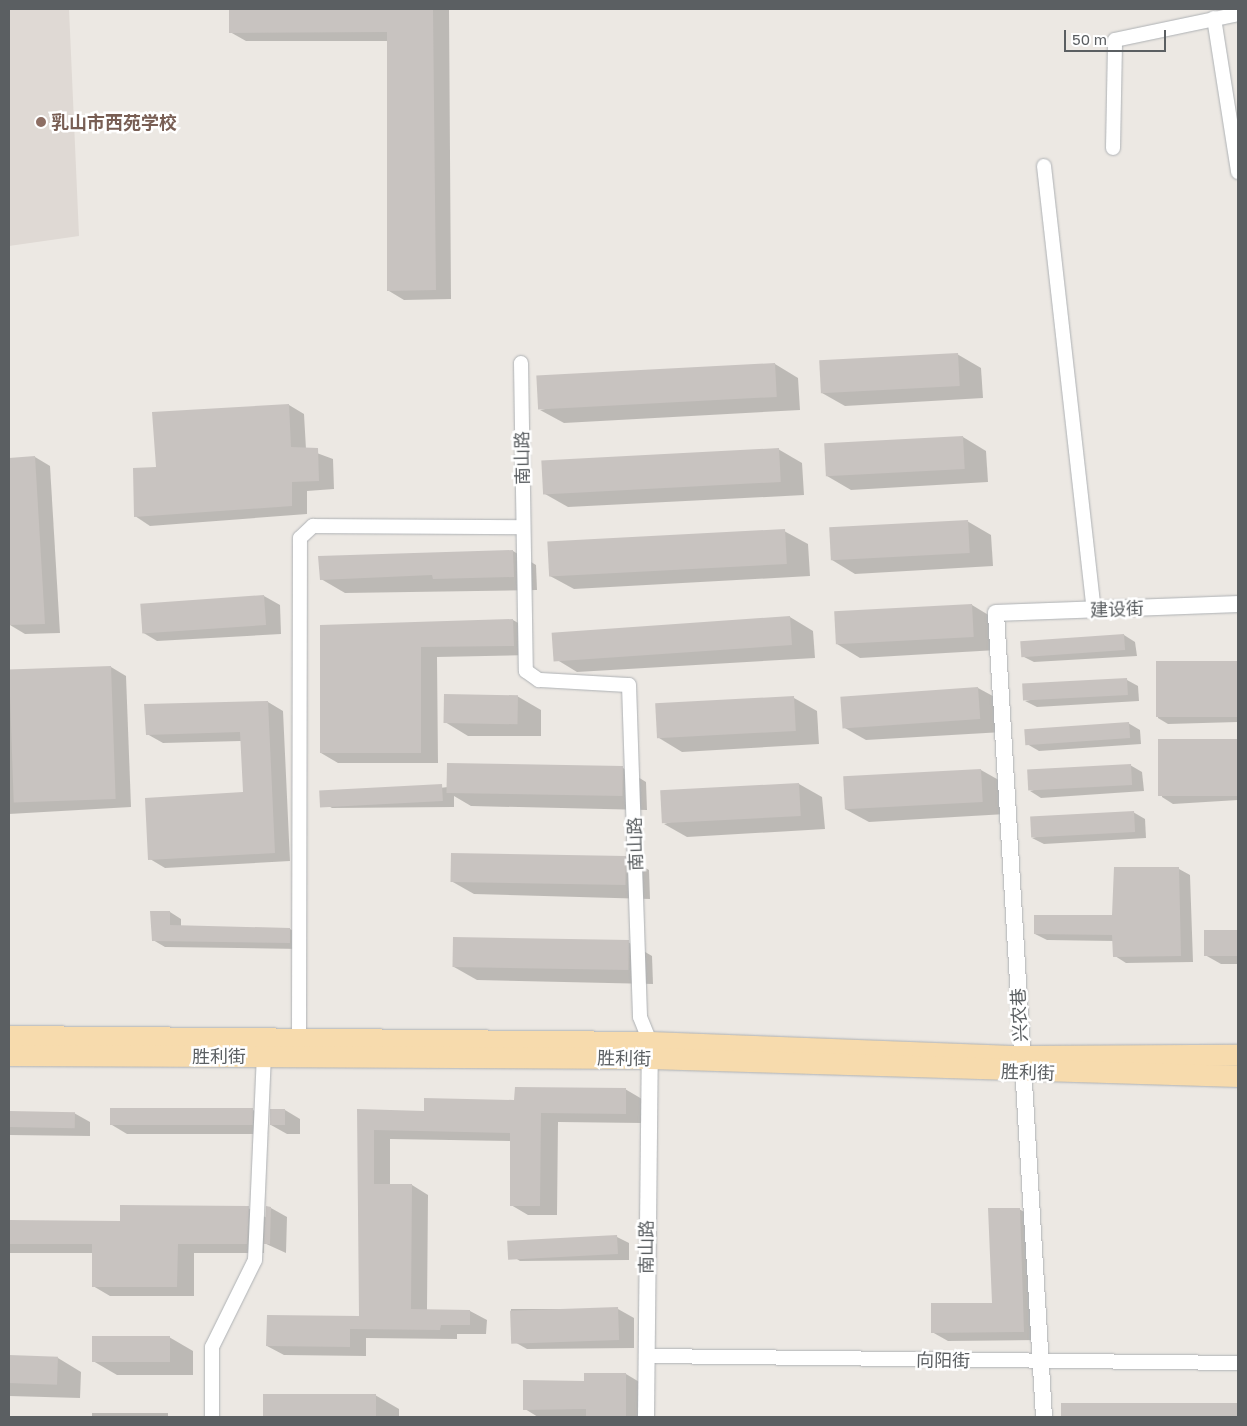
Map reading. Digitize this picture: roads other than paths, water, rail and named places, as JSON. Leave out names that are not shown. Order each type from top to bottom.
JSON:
[{"type":"main road","name":"胜利街","points":[[9,1036],[299,1039],[650,1050],[1021,1064],[1238,1076]]},
{"type":"main road","name":"胜利街","points":[[9,1055],[264,1056],[650,1050]]},
{"type":"main road","name":"胜利街","points":[[1021,1064],[1238,1056]]},
{"type":"street","points":[[1113,148],[1115,40],[1238,14]]},
{"type":"street","points":[[1214,18],[1238,172]]},
{"type":"street","points":[[1044,166],[1094,610]]},
{"type":"street","name":"南山路","points":[[522,363],[526,671],[539,680],[629,685],[640,1017],[650,1050],[645,1255],[648,1356],[646,1417]]},
{"type":"street","points":[[299,1039],[300,538],[313,526],[523,527]]},
{"type":"street","name":"建设街","points":[[996,613],[1238,604]]},
{"type":"street","name":"兴农巷","points":[[996,613],[1021,1064],[1044,1417]]},
{"type":"street","points":[[212,1417],[212,1348],[254,1260],[264,1056]]},
{"type":"street","name":"向阳街","points":[[648,1356],[1238,1363]]},
{"type":"place","name":"乳山市西苑学校","points":[[41,122]]}]
